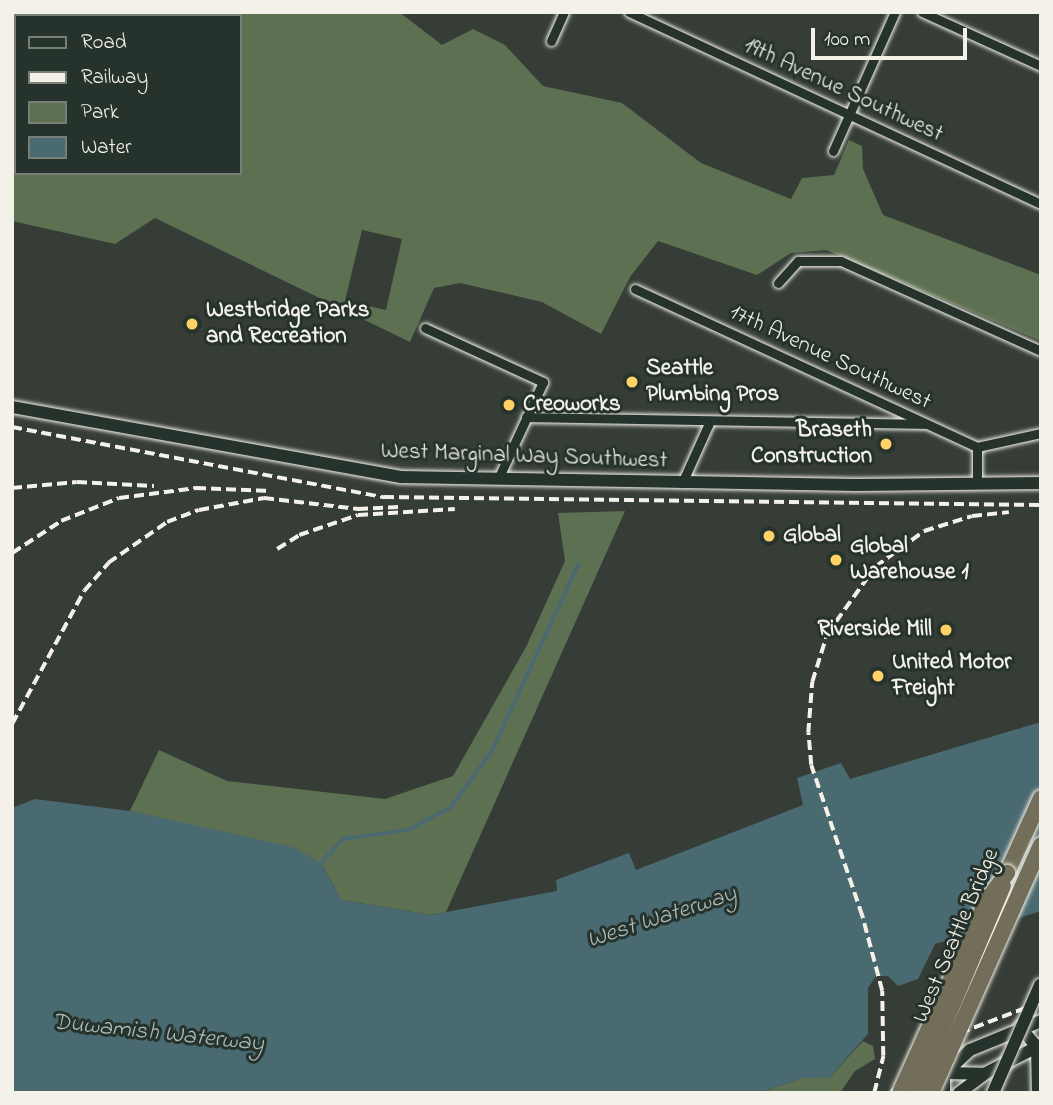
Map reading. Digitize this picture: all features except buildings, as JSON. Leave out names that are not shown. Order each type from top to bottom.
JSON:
[{"type":"highway","name":"West Seattle Bridge","points":[[915,1093],[1041,797]]},
{"type":"highway","name":"West Seattle Bridge","points":[[929,1093],[1041,845]]},
{"type":"highway","points":[[900,1093],[986,902],[1007,873]]},
{"type":"main road","name":"West Marginal Way Southwest","points":[[12,407],[353,471],[498,479],[682,483],[1041,483]]},
{"type":"main road","points":[[993,1093],[1041,983]]},
{"type":"main road","points":[[929,1093],[944,1073],[970,1050],[1020,1027],[1041,1021]]},
{"type":"main road","points":[[1020,1027],[1039,1046],[1038,1093]]},
{"type":"main road","points":[[959,1093],[984,1074],[1039,1046]]},
{"type":"main road","points":[[944,1073],[984,1074]]},
{"type":"main road","points":[[944,1073],[944,1093]]},
{"type":"street","points":[[551,41],[564,12]]},
{"type":"street","name":"19th Avenue Southwest","points":[[629,12],[1041,204]]},
{"type":"street","points":[[833,151],[895,12]]},
{"type":"street","points":[[922,12],[1041,66]]},
{"type":"street","points":[[778,283],[798,261],[841,261],[1041,351]]},
{"type":"street","name":"17th Avenue Southwest","points":[[635,289],[977,447]]},
{"type":"street","points":[[425,328],[542,382],[498,479]]},
{"type":"street","points":[[526,417],[925,424]]},
{"type":"street","points":[[682,483],[710,421]]},
{"type":"street","points":[[977,482],[977,447],[1041,433]]},
{"type":"green space","points":[[12,12],[399,12],[442,45],[473,29],[505,45],[543,86],[622,103],[701,163],[791,199],[802,178],[834,175],[849,140],[862,146],[863,169],[883,215],[1041,275],[1041,341],[826,250],[791,253],[757,275],[658,241],[630,277],[601,334],[542,302],[460,283],[434,288],[410,342],[155,218],[115,244],[12,221]],"holes":[[[362,230],[402,239],[386,310],[345,301]]]},
{"type":"green space","points":[[625,511],[446,912],[430,915],[341,900],[321,863],[130,811],[159,750],[227,781],[385,799],[453,776],[526,647],[565,561],[558,513]]},
{"type":"green space","points":[[863,1041],[873,1046],[875,1059],[855,1071],[840,1093],[759,1093],[802,1078],[829,1078]]},
{"type":"water","points":[[1041,722],[1041,911],[935,944],[918,979],[898,986],[888,976],[876,976],[868,988],[868,1034],[829,1078],[802,1078],[759,1093],[12,1093],[12,808],[35,799],[130,811],[293,847],[321,863],[341,900],[430,915],[557,891],[556,880],[629,853],[636,870],[803,805],[797,778],[841,763],[850,779]]},
{"type":"waterway","points":[[321,863],[343,839],[408,830],[451,807],[492,751],[578,565]]},
{"type":"railway","points":[[12,427],[384,497],[1041,505]]},
{"type":"railway","points":[[12,488],[77,482],[154,486]]},
{"type":"railway","points":[[12,553],[61,521],[119,498],[196,488],[271,491]]},
{"type":"railway","points":[[12,724],[84,591],[108,563],[167,522],[199,510],[264,498],[358,509],[399,507]]},
{"type":"railway","points":[[277,549],[299,535],[358,515],[455,509]]},
{"type":"railway","points":[[874,1093],[883,1056],[882,991],[862,916],[811,765],[808,733],[812,682],[827,634],[875,567],[924,531],[972,516],[1009,512]]},
{"type":"railway","points":[[891,1093],[922,1058],[960,1033],[1041,1002]]},
{"type":"place","name":"Westbridge Parks and Recreation","points":[[192,324]]},
{"type":"place","name":"Seattle Plumbing Pros","points":[[632,382]]},
{"type":"place","name":"Creoworks","points":[[509,405]]},
{"type":"place","name":"Braseth Construction","points":[[886,444]]},
{"type":"place","name":"Global","points":[[769,536]]},
{"type":"place","name":"Global Warehouse 1","points":[[836,560]]},
{"type":"place","name":"Riverside Mill","points":[[946,630]]},
{"type":"place","name":"United Motor Freight","points":[[878,676]]},
{"type":"water label","name":"West Waterway","points":[[662,918]]},
{"type":"water label","name":"Duwamish Waterway","points":[[158,1034]]}]
